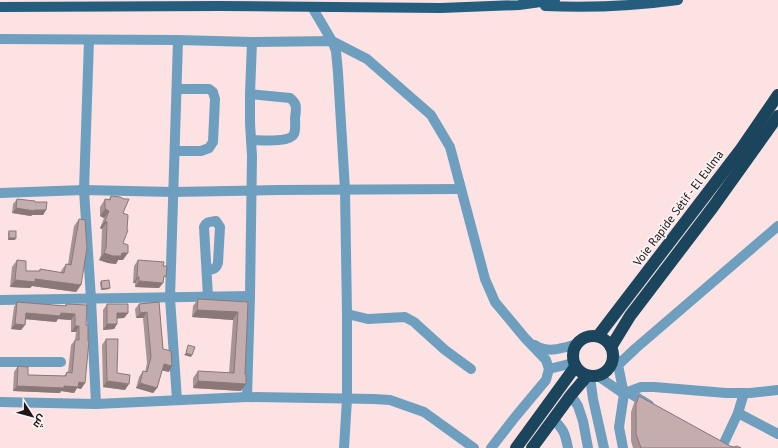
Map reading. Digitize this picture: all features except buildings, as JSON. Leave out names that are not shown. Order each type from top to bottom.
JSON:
[{"type":"highway","name":"Voie Rapide Sétif - El Eulma","points":[[598,336],[741,149],[778,95]]},
{"type":"highway","points":[[612,350],[630,316],[713,207],[778,116]]},
{"type":"highway","points":[[598,336],[607,341],[612,350],[613,361],[610,368],[605,373],[592,376],[583,374],[577,370],[574,365],[572,356],[574,350],[582,339],[598,336]]},
{"type":"highway","points":[[516,448],[574,365]]},
{"type":"highway","points":[[532,448],[570,396],[592,376]]},
{"type":"main road","points":[[519,5],[555,0]]},
{"type":"main road","points":[[0,7],[219,6],[441,8],[519,5],[569,7],[619,6],[678,0]]},
{"type":"street","points":[[312,7],[332,41],[336,51],[338,73],[345,190],[347,314],[347,399],[344,448]]},
{"type":"street","points":[[0,39],[252,42],[332,41],[367,59],[430,115],[450,147],[485,279],[492,296],[495,302],[525,338],[546,360],[549,369],[546,380],[491,448]]},
{"type":"street","points":[[89,40],[84,190],[96,404]]},
{"type":"street","points":[[177,400],[170,298],[178,40]]},
{"type":"street","points":[[247,397],[250,296],[250,94],[252,42]]},
{"type":"street","points":[[175,151],[201,151],[209,148],[213,142],[215,99],[213,92],[209,89],[177,88]]},
{"type":"street","points":[[250,94],[290,98],[294,101],[296,107],[294,133],[291,138],[251,140]]},
{"type":"street","points":[[0,193],[84,190],[174,192],[461,189]]},
{"type":"street","points":[[618,365],[778,226]]},
{"type":"street","points":[[207,270],[208,297]]},
{"type":"street","points":[[0,300],[250,296]]},
{"type":"street","points":[[347,314],[368,319],[405,317],[414,322],[445,350],[471,369]]},
{"type":"street","points":[[525,338],[540,349],[554,350],[577,344]]},
{"type":"street","points":[[612,350],[626,393],[619,427],[623,448]]},
{"type":"street","points":[[0,362],[61,362]]},
{"type":"street","points":[[549,369],[574,365]]},
{"type":"street","points":[[604,448],[593,399],[592,376],[654,408]]},
{"type":"street","points":[[626,393],[641,386],[726,393],[778,390]]},
{"type":"street","points":[[722,445],[738,413],[744,393]]},
{"type":"street","points":[[570,396],[578,406],[583,421],[588,448]]},
{"type":"street","points":[[0,402],[96,404],[247,397],[390,400],[424,412],[474,448]]},
{"type":"street","points":[[738,413],[778,434]]},
{"type":"street","points":[[553,420],[564,433],[568,448]]}]
